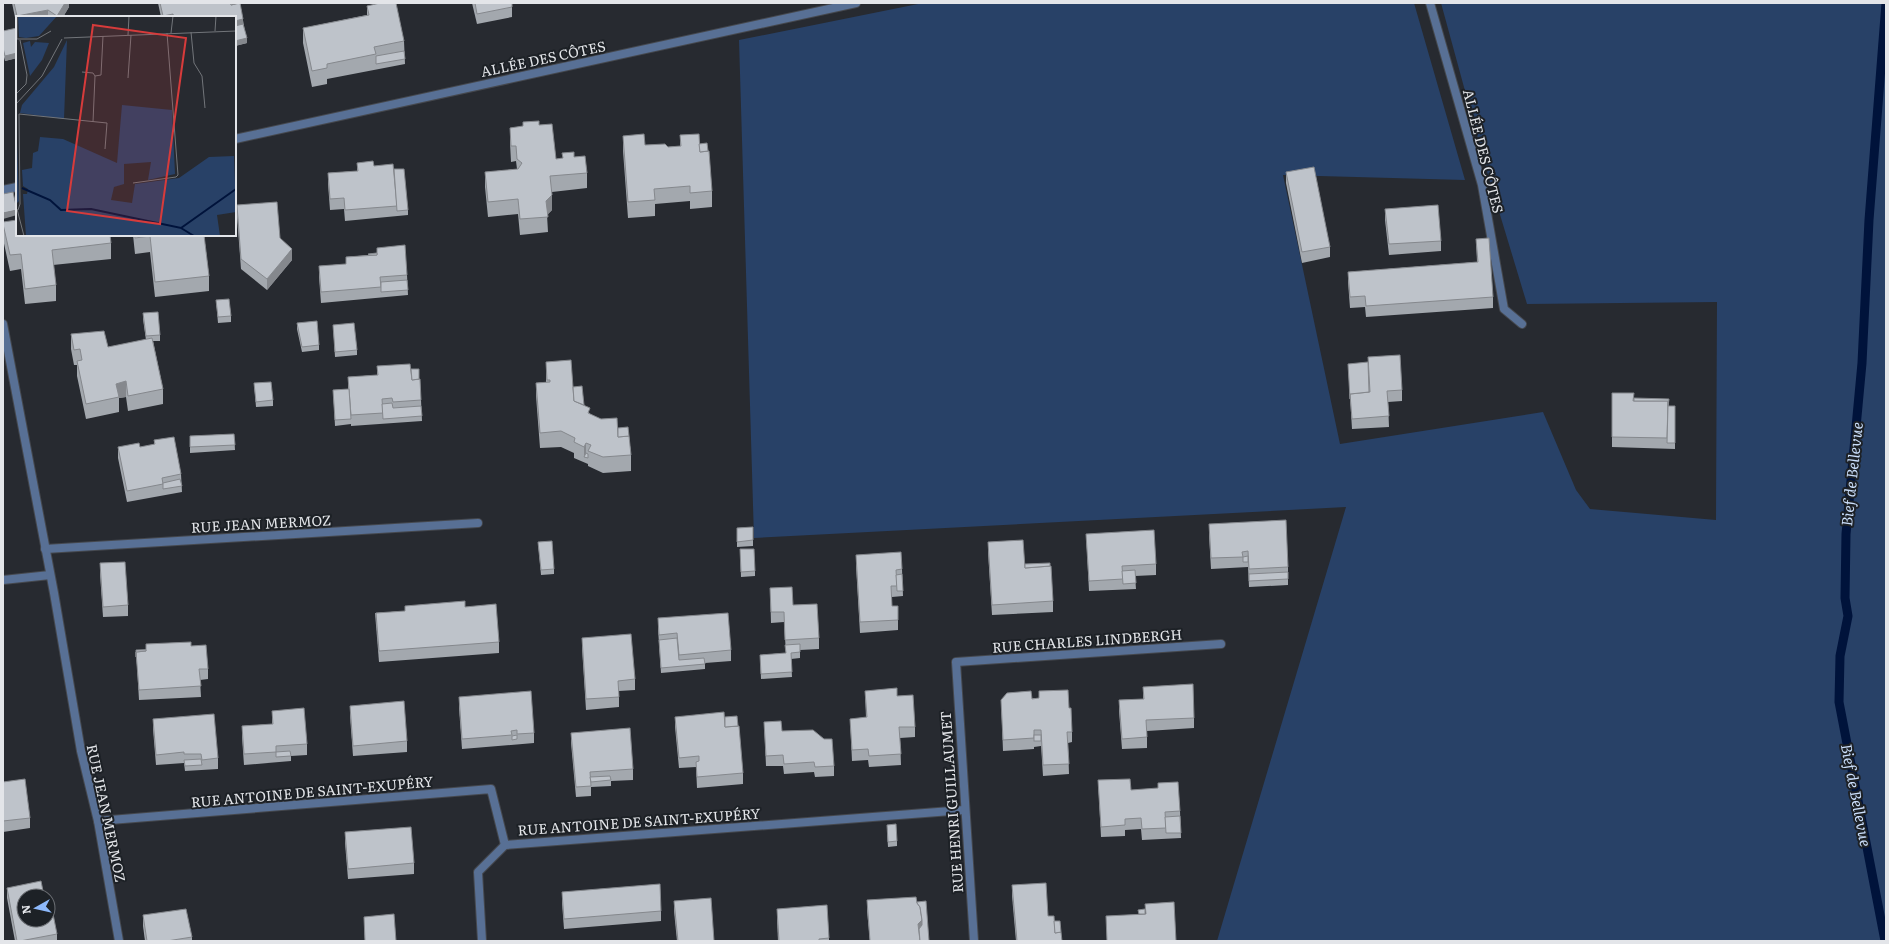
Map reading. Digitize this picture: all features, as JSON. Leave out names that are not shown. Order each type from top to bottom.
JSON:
[{"type":"street","name":"ALLÉE DES CÔTES","points":[[236,139],[856,3]]},
{"type":"street","name":"ALLÉE DES CÔTES","points":[[1430,3],[1482,185],[1504,309],[1522,324]]},
{"type":"street","points":[[3,190],[16,187]]},
{"type":"street","name":"RUE JEAN MERMOZ","points":[[3,324],[81,751],[98,821],[119,941]]},
{"type":"street","name":"RUE JEAN MERMOZ","points":[[45,549],[478,523]]},
{"type":"street","points":[[3,580],[50,575]]},
{"type":"street","name":"RUE CHARLES LINDBERGH","points":[[956,662],[1220,644]]},
{"type":"street","name":"RUE HENRI GUILLAUMET","points":[[956,662],[964,810],[974,941]]},
{"type":"street","name":"RUE ANTOINE DE SAINT-EXUPÉRY","points":[[98,821],[491,789],[505,845],[964,810]]},
{"type":"street","points":[[482,941],[478,872],[505,845]]},
{"type":"shaded area","points":[[923,3],[1414,3],[1465,180],[1283,175],[1340,444],[1543,412],[1576,490],[1590,509],[1716,520],[1717,302],[1527,304],[1488,175],[1441,3],[1886,3],[1886,941],[1217,941],[1346,507],[754,538],[739,40]]},
{"type":"building","points":[[14,3],[65,3],[57,16],[48,10],[17,16]]},
{"type":"building","points":[[160,3],[231,3],[231,5],[240,3],[243,19],[236,21],[236,16],[174,16],[173,14],[163,16]]},
{"type":"building","points":[[380,3],[396,3],[404,41],[374,47],[376,54],[327,64],[327,68],[312,71],[303,28],[369,15],[367,6]]},
{"type":"building","points":[[475,3],[512,3],[512,7],[477,14]]},
{"type":"building","points":[[243,24],[247,38],[236,41],[236,26]]},
{"type":"building","points":[[16,28],[16,53],[5,56],[3,48],[3,31]]},
{"type":"building","points":[[404,51],[405,59],[376,64],[376,56]]},
{"type":"building","points":[[539,121],[539,125],[552,124],[556,159],[563,158],[562,153],[574,152],[574,157],[585,156],[587,173],[550,176],[552,195],[546,201],[548,217],[520,219],[518,199],[488,202],[485,172],[518,169],[522,163],[517,159],[516,146],[511,146],[510,128],[523,126],[523,122]]},
{"type":"building","points":[[644,134],[645,145],[665,144],[668,147],[681,146],[680,135],[699,134],[700,152],[709,151],[712,191],[690,193],[690,186],[654,189],[655,200],[628,202],[623,136]]},
{"type":"building","points":[[707,143],[708,151],[700,152],[699,144]]},
{"type":"building","points":[[373,161],[374,166],[393,164],[397,206],[345,210],[344,198],[330,199],[328,173],[358,171],[357,163]]},
{"type":"building","points":[[1314,167],[1330,247],[1302,252],[1286,172]]},
{"type":"building","points":[[394,169],[404,169],[408,210],[397,211]]},
{"type":"building","points":[[13,192],[16,210],[3,213],[3,194]]},
{"type":"building","points":[[277,202],[280,238],[292,249],[267,279],[241,259],[237,205]]},
{"type":"building","points":[[1438,205],[1441,241],[1389,244],[1385,209]]},
{"type":"building","points":[[16,220],[16,236],[110,236],[111,243],[52,250],[56,285],[25,289],[21,254],[10,255],[3,222]]},
{"type":"building","points":[[135,236],[150,236],[135,238]]},
{"type":"building","points":[[150,236],[204,236],[209,276],[155,282]]},
{"type":"building","points":[[1489,238],[1493,297],[1366,306],[1365,296],[1350,297],[1348,272],[1478,262],[1476,239]]},
{"type":"building","points":[[405,245],[407,275],[380,277],[381,287],[321,292],[319,266],[346,264],[346,257],[377,255],[377,248]]},
{"type":"building","points":[[377,253],[377,255],[368,254]]},
{"type":"building","points":[[407,280],[408,290],[381,292],[381,282]]},
{"type":"building","points":[[229,299],[231,316],[218,317],[216,300]]},
{"type":"building","points":[[158,312],[160,335],[146,336],[143,313]]},
{"type":"building","points":[[317,321],[319,345],[302,347],[297,323]]},
{"type":"building","points":[[354,323],[357,350],[335,352],[333,325]]},
{"type":"building","points":[[104,331],[108,347],[152,338],[163,389],[128,396],[126,381],[116,384],[119,397],[86,404],[77,361],[82,360],[80,349],[74,350],[71,334]]},
{"type":"building","points":[[1400,355],[1402,390],[1387,391],[1389,416],[1352,419],[1350,394],[1370,392],[1368,357]]},
{"type":"building","points":[[571,360],[574,401],[590,408],[588,413],[601,419],[617,418],[618,437],[629,436],[631,455],[603,457],[588,451],[591,445],[586,443],[584,447],[574,442],[575,438],[561,431],[540,433],[536,383],[550,382],[550,380],[547,380],[546,362]]},
{"type":"building","points":[[1368,362],[1369,392],[1350,394],[1350,399],[1348,364]]},
{"type":"building","points":[[410,364],[412,380],[420,379],[421,400],[393,402],[392,398],[382,399],[383,413],[351,415],[348,377],[378,375],[377,366]]},
{"type":"building","points":[[411,369],[419,369],[419,379],[412,380]]},
{"type":"building","points":[[271,382],[273,400],[256,402],[254,383]]},
{"type":"building","points":[[582,386],[584,405],[574,401],[573,387]]},
{"type":"building","points":[[349,389],[351,419],[335,420],[333,390]]},
{"type":"building","points":[[1612,393],[1634,393],[1633,401],[1668,401],[1667,438],[1612,437]]},
{"type":"building","points":[[1634,398],[1669,399],[1668,406],[1668,401],[1634,401]]},
{"type":"building","points":[[392,403],[393,408],[421,406],[422,416],[383,419],[382,404]]},
{"type":"building","points":[[1668,406],[1675,406],[1675,443],[1667,443]]},
{"type":"building","points":[[628,427],[629,436],[618,437],[618,428]]},
{"type":"building","points":[[234,434],[235,445],[190,447],[190,436]]},
{"type":"building","points":[[174,437],[181,474],[162,478],[163,484],[127,491],[118,447],[139,443],[140,447],[155,444],[154,440]]},
{"type":"building","points":[[586,453],[588,454],[588,458],[584,457]]},
{"type":"building","points":[[180,479],[182,486],[163,489],[163,483]]},
{"type":"building","points":[[1286,520],[1288,567],[1249,569],[1248,551],[1242,552],[1243,557],[1211,558],[1209,524]]},
{"type":"building","points":[[753,527],[753,540],[737,542],[737,528]]},
{"type":"building","points":[[1154,530],[1156,564],[1122,566],[1123,579],[1089,581],[1086,534]]},
{"type":"building","points":[[1023,540],[1025,568],[1051,566],[1053,601],[992,605],[988,542]]},
{"type":"building","points":[[552,541],[554,569],[541,570],[538,542]]},
{"type":"building","points":[[740,549],[754,549],[755,571],[741,572]]},
{"type":"building","points":[[901,552],[902,569],[896,570],[897,586],[891,586],[892,606],[898,606],[898,620],[860,622],[856,555]]},
{"type":"building","points":[[1248,556],[1248,562],[1243,562],[1243,557]]},
{"type":"building","points":[[125,562],[128,605],[103,607],[100,563]]},
{"type":"building","points":[[1050,563],[1050,566],[1025,568],[1025,564]]},
{"type":"building","points":[[1135,570],[1136,583],[1123,584],[1122,571]]},
{"type":"building","points":[[1288,572],[1288,579],[1249,581],[1249,574]]},
{"type":"building","points":[[902,574],[903,591],[897,591],[896,575]]},
{"type":"building","points":[[792,587],[793,605],[817,604],[819,638],[785,640],[784,612],[771,612],[770,588]]},
{"type":"building","points":[[465,601],[465,607],[496,604],[499,642],[379,651],[376,613],[405,611],[405,606]]},
{"type":"building","points":[[728,613],[731,650],[679,655],[677,633],[659,635],[658,618]]},
{"type":"building","points":[[631,634],[635,679],[618,681],[619,697],[586,699],[582,638]]},
{"type":"building","points":[[677,638],[679,660],[704,658],[705,664],[661,668],[659,640]]},
{"type":"building","points":[[191,642],[191,646],[206,645],[208,669],[199,669],[201,686],[139,690],[136,652],[146,651],[146,644]]},
{"type":"building","points":[[800,644],[800,652],[791,653],[792,672],[761,674],[760,655],[786,653],[785,645]]},
{"type":"building","points":[[136,650],[146,650],[146,651],[136,652]]},
{"type":"building","points":[[1193,684],[1194,718],[1146,720],[1147,737],[1122,739],[1119,700],[1144,699],[1143,687]]},
{"type":"building","points":[[897,688],[897,696],[913,695],[915,727],[899,727],[901,754],[869,756],[868,749],[852,750],[850,719],[867,717],[865,691]]},
{"type":"building","points":[[1068,690],[1069,708],[1071,708],[1072,732],[1067,732],[1069,764],[1043,765],[1041,730],[1034,730],[1034,738],[1003,740],[1001,700],[1007,693],[1031,691],[1032,699],[1039,698],[1039,691]]},
{"type":"building","points":[[531,691],[534,733],[517,734],[517,730],[511,731],[512,735],[462,739],[459,697]]},
{"type":"building","points":[[404,701],[407,741],[353,746],[350,706]]},
{"type":"building","points":[[304,708],[307,744],[276,746],[276,752],[244,754],[242,726],[273,724],[272,711]]},
{"type":"building","points":[[724,712],[725,727],[739,726],[743,773],[697,777],[696,762],[699,761],[699,756],[679,758],[675,717]]},
{"type":"building","points":[[214,714],[218,758],[202,760],[201,754],[184,754],[184,752],[156,755],[153,719]]},
{"type":"building","points":[[737,716],[738,726],[725,727],[725,717]]},
{"type":"building","points":[[781,721],[782,731],[813,730],[824,739],[832,739],[834,766],[815,767],[814,762],[784,764],[783,755],[766,756],[764,722]]},
{"type":"building","points":[[630,728],[633,769],[590,772],[591,786],[576,787],[571,733]]},
{"type":"building","points":[[517,735],[517,739],[512,740],[512,736]]},
{"type":"building","points":[[1034,735],[1041,735],[1041,741],[1034,741]]},
{"type":"building","points":[[290,751],[291,756],[276,757],[276,752]]},
{"type":"building","points":[[201,759],[202,765],[185,766],[184,760]]},
{"type":"building","points":[[610,776],[611,780],[591,782],[590,777]]},
{"type":"building","points":[[25,779],[30,818],[3,821],[3,782]]},
{"type":"building","points":[[1130,779],[1131,790],[1158,788],[1158,783],[1178,782],[1180,811],[1165,812],[1166,828],[1142,829],[1141,818],[1125,819],[1125,825],[1101,827],[1098,780]]},
{"type":"building","points":[[1180,816],[1181,833],[1166,833],[1165,817]]},
{"type":"building","points":[[896,824],[897,841],[888,842],[887,825]]},
{"type":"building","points":[[411,827],[414,863],[348,869],[345,832]]},
{"type":"building","points":[[41,881],[42,888],[16,888],[16,928],[56,928],[57,934],[17,941],[7,888]]},
{"type":"building","points":[[1046,883],[1048,916],[1054,916],[1055,933],[1061,932],[1062,941],[1017,941],[1012,885]]},
{"type":"building","points":[[660,884],[661,911],[564,919],[562,892]]},
{"type":"building","points":[[916,897],[917,903],[920,907],[922,920],[918,924],[920,941],[870,941],[867,900]]},
{"type":"building","points":[[711,898],[714,941],[678,941],[674,901]]},
{"type":"building","points":[[926,901],[929,941],[920,941],[919,929],[922,925],[922,920],[920,907],[917,902]]},
{"type":"building","points":[[1174,902],[1176,941],[1107,941],[1106,916],[1146,914],[1145,904]]},
{"type":"building","points":[[827,905],[829,938],[819,939],[819,941],[779,941],[777,909]]},
{"type":"building","points":[[186,909],[192,937],[167,941],[147,941],[143,915]]},
{"type":"building","points":[[1145,909],[1145,914],[1139,914],[1138,910]]},
{"type":"building","points":[[394,914],[396,941],[365,941],[364,917]]},
{"type":"building","points":[[1054,921],[1060,921],[1061,932],[1055,933]]},
{"type":"waterway","name":"Bief de Bellevue","points":[[1885,941],[1839,702],[1840,656],[1848,616],[1845,598],[1846,534],[1862,363],[1869,220],[1886,3]]}]
